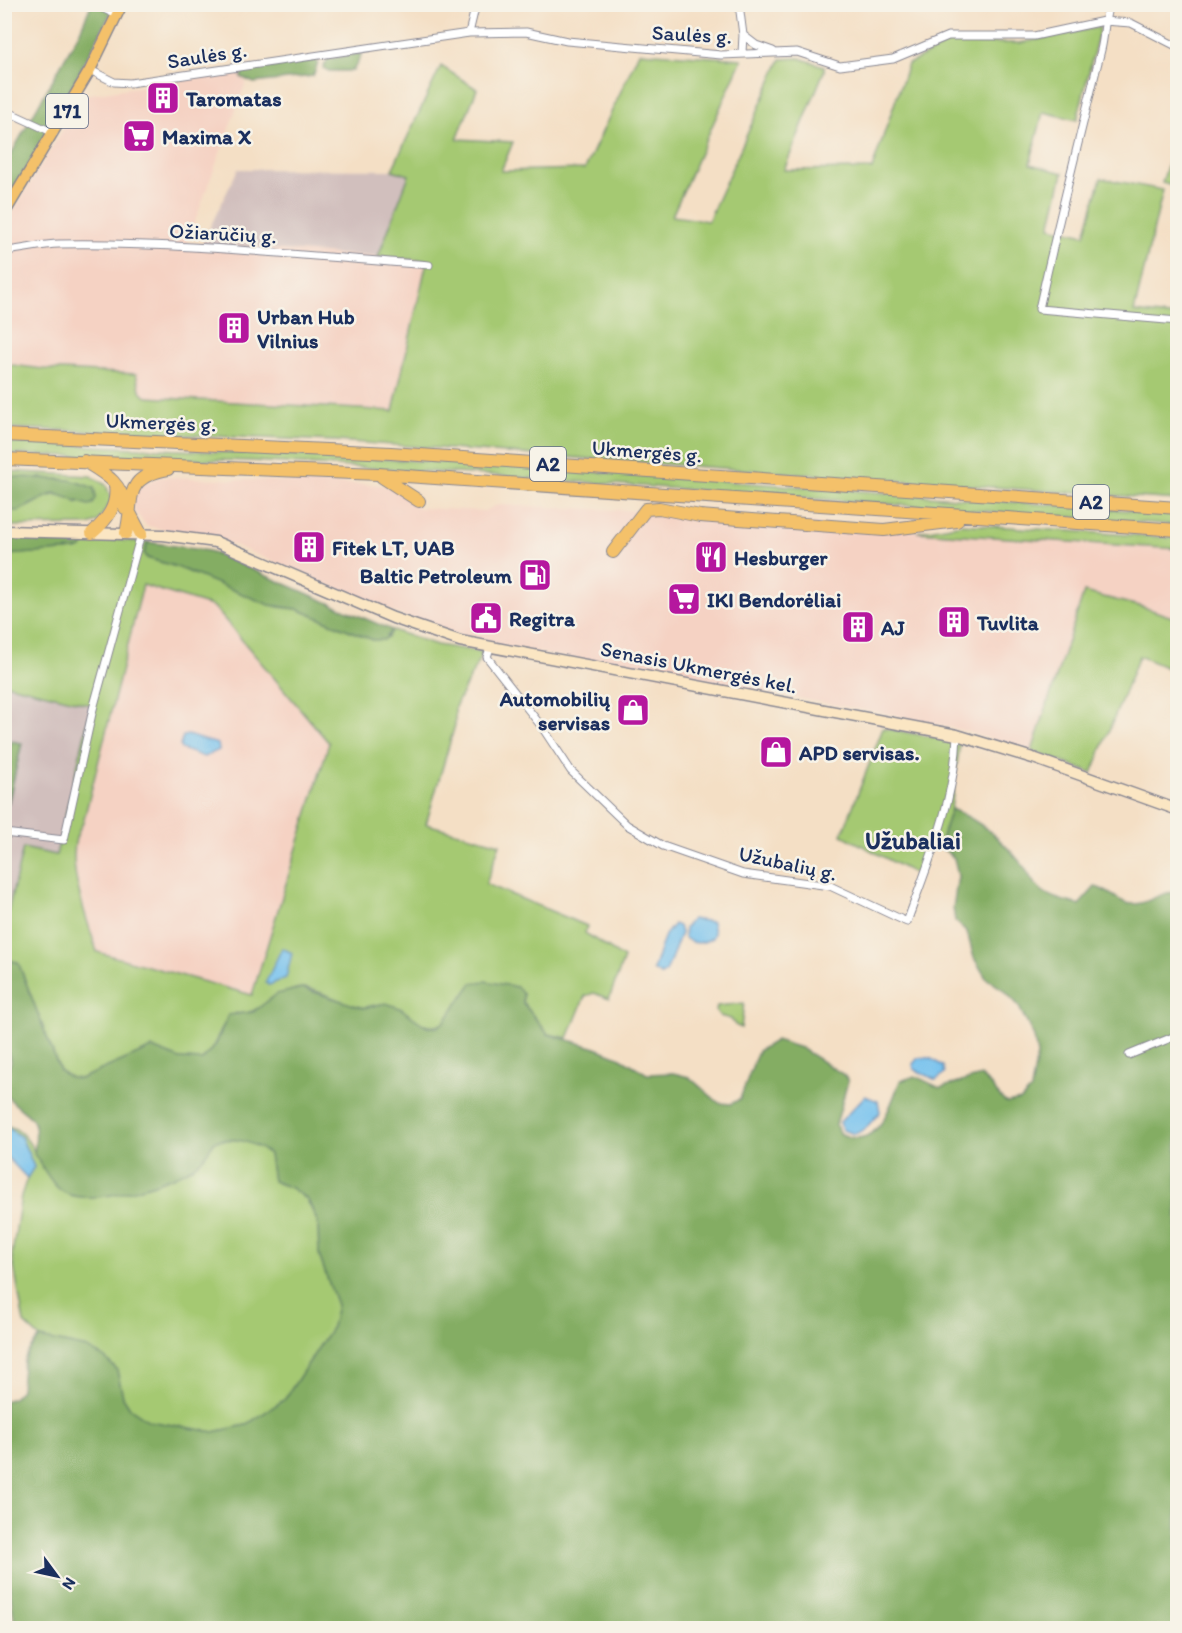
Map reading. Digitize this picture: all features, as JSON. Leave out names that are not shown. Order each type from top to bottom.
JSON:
[{"type":"highway","name":"Ukmergės g.","points":[[4,435],[391,453],[1178,508]]},
{"type":"highway","name":"Ukmergės g.","points":[[4,459],[83,460],[378,474],[1178,530]]},
{"type":"highway","points":[[83,460],[115,481],[124,498],[126,533]]},
{"type":"highway","points":[[126,533],[130,496],[140,481],[155,471],[190,465]]},
{"type":"highway","points":[[378,474],[419,501]]},
{"type":"highway","points":[[92,533],[111,513],[115,502],[115,481]]},
{"type":"highway","points":[[613,552],[646,509],[653,508],[700,516],[884,530],[920,527],[952,520],[987,523],[1006,518]]},
{"type":"highway","points":[[130,512],[141,534]]},
{"type":"main road","name":"171","points":[[4,214],[90,70],[122,4]]},
{"type":"main road","name":"Senasis Ukmergės kel.","points":[[4,531],[185,536],[216,542],[419,628],[490,648],[957,735],[1030,757],[1178,810]]},
{"type":"street","points":[[93,4],[117,15]]},
{"type":"street","points":[[469,33],[476,4]]},
{"type":"street","points":[[739,4],[743,35],[742,53]]},
{"type":"street","points":[[1109,4],[1104,21],[1102,47],[1071,163],[1039,309],[1178,321]]},
{"type":"street","name":"Saulės g.","points":[[90,70],[114,82],[130,83],[469,33],[526,32],[567,41],[721,55],[797,52],[840,66],[892,59],[948,36],[1034,36],[1104,21],[1131,23],[1178,47]]},
{"type":"street","points":[[743,35],[756,45],[778,52]]},
{"type":"street","points":[[4,110],[54,133]]},
{"type":"street","points":[[4,244],[15,249]]},
{"type":"street","name":"Ožiarūčių g.","points":[[4,251],[57,244],[142,246],[293,253],[429,265]]},
{"type":"street","points":[[4,833],[64,840],[93,709],[141,534]]},
{"type":"street","name":"Užubalių g.","points":[[490,648],[487,657],[542,727],[571,771],[627,825],[663,846],[743,874],[830,886],[907,922],[942,827],[954,767],[957,735]]},
{"type":"street","points":[[1129,1055],[1178,1035]]},
{"type":"shaded area","points":[[243,71],[241,77],[246,82],[187,243],[428,261],[393,411],[146,397],[141,393],[43,369],[5,364],[4,226],[84,95]]},
{"type":"shaded area","points":[[238,169],[392,170],[409,175],[378,257],[202,244]]},
{"type":"shaded area","points":[[160,477],[383,485],[392,488],[419,508],[484,511],[498,505],[638,511],[1177,549],[1177,619],[1143,607],[1084,592],[1032,751],[965,731],[894,715],[500,646],[431,628],[227,542],[147,526],[134,511],[134,495],[142,484]]},
{"type":"shaded area","points":[[143,584],[214,607],[329,743],[252,995],[96,952],[72,857],[76,832],[83,823]]},
{"type":"shaded area","points":[[4,684],[92,704],[56,856],[23,848],[5,924]]},
{"type":"green space","points":[[91,5],[115,5],[41,145],[5,203],[5,165],[80,31]]},
{"type":"green space","points":[[1100,27],[1077,120],[1043,112],[1030,164],[1063,173],[1050,227],[1085,235],[1101,178],[1163,190],[1134,312],[1177,317],[1177,500],[336,441],[5,428],[5,364],[43,369],[136,374],[141,393],[147,397],[393,411],[427,261],[378,257],[409,175],[392,170],[441,66],[477,89],[457,139],[513,142],[501,171],[585,169],[639,52],[742,59],[672,216],[708,221],[781,59],[799,58],[824,66],[784,170],[872,169],[908,64],[949,43],[1020,43]]},
{"type":"green space","points":[[362,53],[353,71],[329,71],[323,68],[328,59]]},
{"type":"green space","points":[[314,60],[318,63],[313,76],[254,83],[241,77],[243,71]]},
{"type":"green space","points":[[1177,133],[1178,187],[1162,183]]},
{"type":"green space","points":[[5,442],[489,464],[1177,514],[1177,525],[489,475],[250,461],[5,454]]},
{"type":"green space","points":[[4,471],[91,476],[106,485],[112,501],[97,522],[89,525],[5,526],[5,510],[24,508],[48,496],[66,497],[77,503],[96,498],[94,488],[71,480],[5,476]]},
{"type":"green space","points":[[5,476],[71,480],[94,488],[96,498],[93,504],[88,505],[54,493],[18,511],[5,510]]},
{"type":"green space","points":[[962,524],[1177,538],[1177,549],[917,532]]},
{"type":"green space","points":[[5,538],[87,538],[82,548],[76,550],[5,555]]},
{"type":"green space","points":[[87,538],[148,542],[144,553],[147,558],[177,567],[278,607],[297,609],[373,640],[388,637],[392,630],[437,645],[483,652],[455,707],[455,725],[426,824],[500,844],[486,884],[587,926],[585,933],[624,958],[609,999],[594,993],[585,996],[568,1038],[548,1034],[523,1003],[523,994],[437,1026],[430,1026],[395,1006],[384,1004],[360,1007],[316,991],[295,989],[251,1011],[236,1013],[224,1025],[212,1048],[202,1060],[180,1059],[152,1048],[80,1079],[71,1078],[60,1071],[18,962],[5,960],[5,924],[23,848],[56,855],[92,705],[5,684],[5,555],[76,550],[84,544]],"holes":[[[143,585],[214,607],[329,743],[252,995],[97,952],[82,904],[75,868],[74,851],[77,836],[83,823]]]},
{"type":"green space","points":[[148,542],[209,551],[392,630],[384,640],[373,640],[297,609],[269,605],[177,567],[147,558],[144,553]]},
{"type":"green space","points":[[1084,592],[1143,607],[1178,619],[1177,672],[1139,656],[1092,773],[1032,751]]},
{"type":"green space","points":[[883,728],[960,742],[951,809],[939,846],[932,843],[919,876],[842,835]]},
{"type":"green space","points":[[11,741],[22,743],[8,804],[5,803],[5,769]]},
{"type":"green space","points":[[951,809],[972,819],[998,838],[1021,863],[1037,886],[1054,897],[1079,905],[1095,887],[1125,902],[1135,904],[1166,893],[1177,893],[1177,1628],[19,1628],[15,1625],[5,1556],[4,1401],[13,1398],[21,1390],[24,1361],[29,1350],[40,1338],[87,1348],[104,1357],[117,1370],[123,1397],[130,1408],[149,1421],[214,1432],[246,1425],[285,1399],[332,1327],[337,1305],[319,1255],[318,1223],[308,1200],[291,1188],[273,1181],[269,1154],[250,1143],[237,1140],[215,1141],[200,1161],[187,1170],[155,1184],[117,1194],[83,1197],[70,1195],[54,1184],[34,1154],[36,1130],[34,1123],[5,1094],[5,1078],[11,1061],[5,1044],[4,960],[18,962],[60,1071],[71,1078],[80,1079],[152,1048],[180,1059],[202,1060],[216,1044],[228,1015],[253,1012],[277,994],[302,988],[363,1008],[386,1003],[400,1008],[427,1027],[437,1027],[444,1022],[472,983],[485,981],[517,987],[523,994],[523,1003],[548,1034],[621,1058],[647,1074],[673,1073],[689,1077],[719,1103],[731,1104],[740,1099],[758,1051],[776,1040],[801,1048],[844,1075],[848,1081],[836,1125],[839,1133],[852,1138],[863,1137],[880,1125],[900,1081],[915,1076],[940,1088],[981,1076],[1007,1103],[1021,1100],[1031,1090],[1037,1055],[1034,1037],[1018,1005],[1005,991],[986,978],[974,958],[967,932],[955,921],[953,908],[958,876],[954,858],[939,846]]},
{"type":"green space","points":[[744,1003],[741,1028],[731,1019],[720,1016],[716,1011],[717,1006]]},
{"type":"green space","points":[[5,1126],[21,1133],[52,1181],[59,1189],[71,1195],[198,1163],[215,1141],[244,1141],[269,1154],[273,1181],[291,1188],[307,1200],[318,1223],[319,1255],[337,1305],[332,1327],[285,1399],[246,1425],[214,1432],[149,1421],[130,1408],[123,1397],[117,1371],[87,1348],[40,1338],[24,1323],[12,1255],[21,1196],[27,1178],[34,1167],[21,1137]]},
{"type":"water","points":[[187,735],[218,744],[219,750],[204,757],[181,749],[183,736]]},
{"type":"water","points":[[692,919],[712,922],[714,933],[712,938],[697,943],[684,937],[685,928]]},
{"type":"water","points":[[674,924],[679,926],[681,933],[666,972],[661,975],[653,970],[665,935]]},
{"type":"water","points":[[282,948],[292,953],[286,978],[269,985],[266,982]]},
{"type":"water","points":[[918,1058],[930,1058],[943,1066],[945,1073],[936,1080],[914,1069],[913,1064]]},
{"type":"water","points":[[865,1096],[878,1101],[880,1112],[865,1129],[855,1134],[842,1130],[840,1122]]},
{"type":"water","points":[[5,1126],[21,1137],[34,1167],[27,1178],[5,1155]]},
{"type":"place","name":"Taromatas","points":[[163,98]]},
{"type":"place","name":"Maxima X","points":[[139,136]]},
{"type":"place","name":"Urban Hub Vilnius","points":[[234,328]]},
{"type":"place","name":"Fitek LT, UAB","points":[[309,547]]},
{"type":"place","name":"Hesburger","points":[[711,557]]},
{"type":"place","name":"Baltic Petroleum","points":[[535,575]]},
{"type":"place","name":"IKI Bendorėliai","points":[[684,599]]},
{"type":"place","name":"Regitra","points":[[486,618]]},
{"type":"place","name":"Tuvlita","points":[[954,622]]},
{"type":"place","name":"AJ","points":[[858,627]]},
{"type":"place","name":"Automobilių servisas","points":[[633,710]]},
{"type":"place","name":"APD servisas.","points":[[776,752]]},
{"type":"district","name":"Užubaliai","points":[[913,840]]}]
